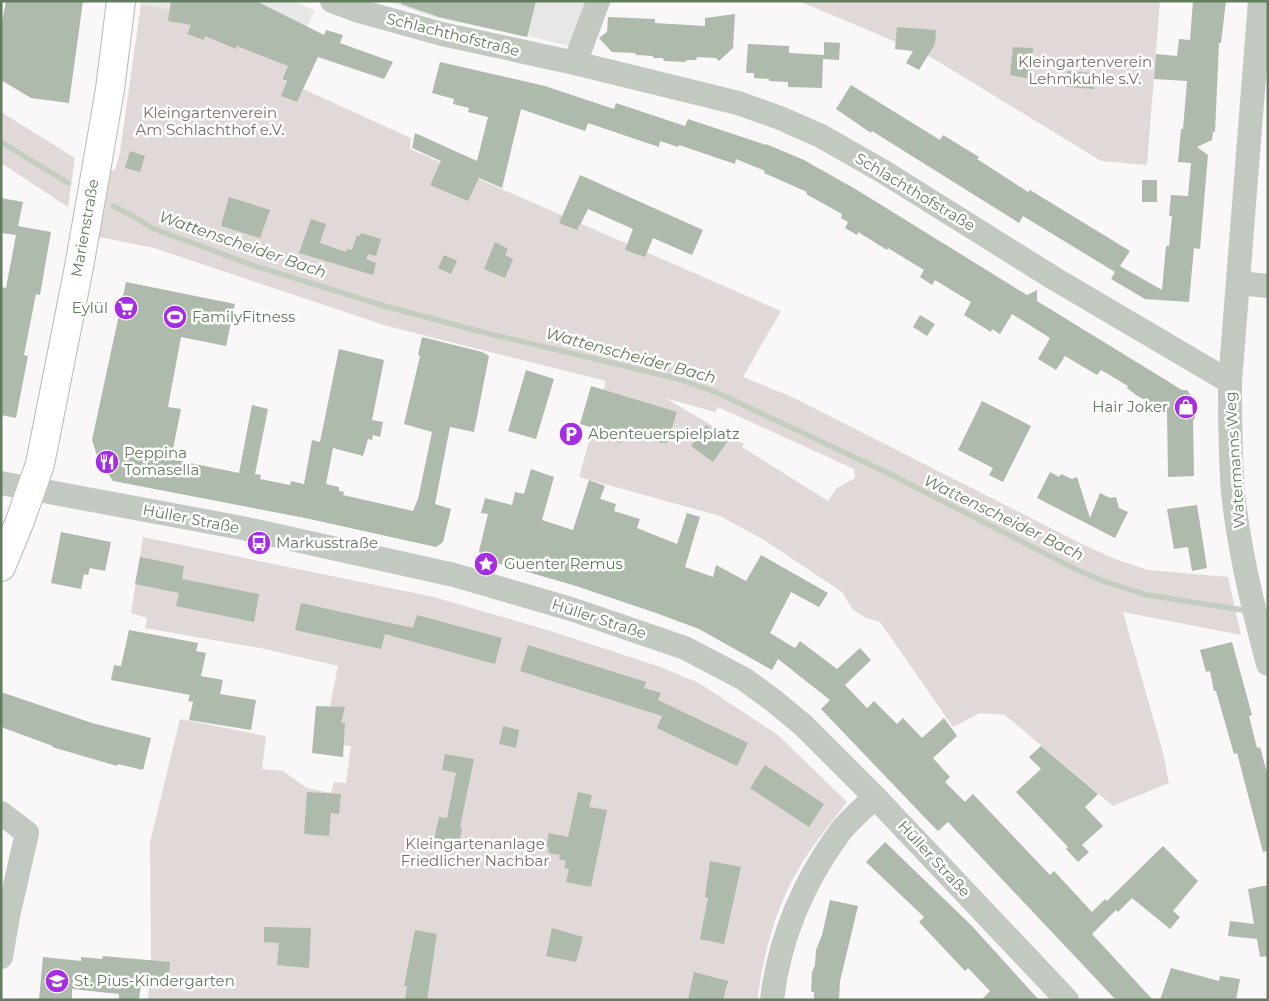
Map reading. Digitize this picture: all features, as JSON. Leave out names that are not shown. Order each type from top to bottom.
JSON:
[{"type":"main road","name":"Marienstraße","points":[[1,567],[40,464],[79,268],[110,88],[121,1]]},
{"type":"street","name":"Schlachthofstraße","points":[[332,1],[359,11],[442,34],[575,63],[738,103],[780,118],[821,136],[884,172],[1055,279],[1230,382]]},
{"type":"street","points":[[575,63],[598,1]]},
{"type":"street","name":"Watermanns Weg","points":[[1260,1],[1230,382],[1233,490],[1250,590],[1268,664]]},
{"type":"street","points":[[1238,283],[1268,286]]},
{"type":"street","name":"Hüller Straße","points":[[1,483],[269,534],[454,575],[571,609],[684,648],[744,679],[803,725],[875,797],[1067,1000]]},
{"type":"street","points":[[772,1000],[775,973],[791,918],[816,871],[841,831],[875,797]]},
{"type":"street","points":[[1,813],[27,833],[1,957]]},
{"type":"shaded area","points":[[141,1],[294,1],[315,11],[292,58],[214,18],[141,4]]},
{"type":"shaded area","points":[[386,1],[590,1],[573,47],[437,18]]},
{"type":"green space","name":"Kleingartenverein Lehmkuhle s.V.","points":[[799,1],[1160,1],[1147,165],[1101,161],[929,56]]},
{"type":"green space","name":"Kleingartenverein Am Schlachthof e.V.","points":[[141,4],[214,18],[292,58],[281,79],[411,138],[410,149],[781,311],[743,377],[792,397],[1115,559],[1148,570],[1228,577],[1241,635],[1123,612],[1163,753],[1169,783],[1113,806],[1005,715],[980,713],[953,727],[880,622],[866,618],[853,610],[842,592],[764,540],[720,516],[579,477],[606,381],[387,326],[154,248],[104,238],[87,237],[99,173],[115,170],[120,152]],"holes":[[[665,398],[715,412],[718,407],[854,469],[855,478],[837,488],[828,501],[742,447],[744,444]]]},
{"type":"green space","points":[[1,112],[75,158],[68,207],[1,163]]},
{"type":"green space","name":"Kleingartenanlage Friedlicher Nachbar","points":[[143,537],[434,597],[554,632],[660,667],[699,683],[778,735],[847,802],[804,859],[783,899],[767,949],[757,1000],[148,1000],[151,958],[150,842],[180,719],[266,736],[262,769],[283,771],[307,788],[331,793],[334,782],[346,783],[351,746],[328,744],[330,706],[338,666],[265,649],[145,628],[147,618],[131,613]]},
{"type":"building","points":[[6,1],[83,1],[69,103],[31,98],[1,80],[1,27]]},
{"type":"building","points":[[171,1],[256,1],[324,35],[326,30],[343,35],[340,43],[393,62],[384,79],[318,57],[297,102],[281,96],[287,81],[282,79],[288,66],[237,46],[236,49],[205,36],[204,40],[187,34],[191,25],[168,21]]},
{"type":"building","points":[[401,1],[536,1],[527,37],[439,17],[401,4]]},
{"type":"building","points":[[1193,1],[1226,1],[1221,43],[1219,43],[1215,132],[1213,132],[1212,140],[1197,147],[1208,155],[1200,249],[1194,248],[1189,302],[1145,299],[1111,279],[1115,272],[1023,216],[1019,223],[872,131],[871,133],[836,109],[851,85],[940,140],[943,135],[979,157],[977,159],[1028,192],[1030,190],[1130,251],[1120,266],[1162,290],[1166,246],[1169,246],[1172,216],[1169,216],[1171,195],[1188,196],[1191,163],[1178,162],[1187,81],[1154,79],[1156,54],[1177,56],[1179,39],[1190,40]]},
{"type":"building","points":[[735,14],[733,48],[719,61],[716,58],[697,57],[696,60],[687,60],[685,62],[664,61],[663,58],[653,58],[653,56],[612,52],[599,38],[607,32],[608,17],[655,19],[655,23],[705,26],[705,18]]},
{"type":"building","points":[[897,27],[936,30],[935,44],[919,70],[906,63],[913,51],[895,49]]},
{"type":"building","points":[[824,42],[840,43],[839,60],[823,59],[822,88],[788,87],[788,82],[754,78],[754,73],[746,73],[748,44],[789,46],[789,53],[824,55]]},
{"type":"building","points":[[1013,47],[1033,48],[1030,79],[1010,75]]},
{"type":"building","points":[[440,62],[545,86],[614,109],[616,103],[685,126],[688,119],[766,144],[804,160],[857,190],[1027,295],[1037,290],[1037,301],[1182,390],[1187,390],[1193,399],[1196,411],[1193,420],[1194,476],[1168,477],[1167,413],[1136,395],[1127,388],[1128,386],[1101,370],[1097,375],[1065,356],[1056,370],[1038,359],[1050,338],[1012,314],[1000,334],[992,329],[991,332],[964,315],[971,302],[935,280],[932,285],[920,277],[924,270],[858,232],[857,235],[845,228],[848,222],[841,218],[842,214],[806,194],[807,192],[736,159],[735,164],[679,145],[678,147],[660,141],[659,147],[588,123],[585,131],[521,109],[502,188],[479,178],[468,201],[430,185],[441,161],[412,148],[415,133],[477,161],[488,117],[468,112],[469,108],[453,104],[454,99],[432,93]]},
{"type":"building","points":[[1067,71],[1094,73],[1094,89],[1066,87]]},
{"type":"building","points":[[130,151],[145,156],[140,172],[125,168]]},
{"type":"building","points":[[580,175],[703,230],[692,255],[653,238],[645,257],[625,250],[633,229],[588,209],[577,230],[559,223]]},
{"type":"building","points":[[1142,180],[1157,180],[1157,202],[1142,202]]},
{"type":"building","points":[[229,197],[270,210],[260,238],[221,226]]},
{"type":"building","points":[[1,198],[23,202],[18,226],[51,232],[40,295],[36,294],[24,355],[28,356],[16,418],[1,415],[1,287],[6,288],[16,235],[1,233]]},
{"type":"building","points":[[311,219],[326,224],[320,243],[346,252],[347,249],[352,250],[357,235],[360,236],[361,233],[381,239],[376,256],[368,254],[366,259],[376,263],[373,275],[299,253]]},
{"type":"building","points":[[495,242],[508,249],[505,255],[513,259],[505,278],[484,269]]},
{"type":"building","points":[[444,255],[457,261],[451,274],[438,268]]},
{"type":"building","points":[[126,282],[235,304],[226,346],[181,337],[168,407],[181,409],[171,459],[239,473],[252,405],[268,409],[255,474],[261,475],[260,479],[290,485],[291,481],[304,484],[312,440],[320,442],[339,349],[384,360],[372,420],[383,422],[380,437],[373,435],[372,440],[368,439],[363,456],[333,448],[326,484],[339,487],[339,491],[344,492],[343,495],[413,511],[418,499],[432,432],[404,424],[420,356],[418,355],[422,337],[482,352],[489,356],[474,432],[450,427],[435,504],[451,509],[443,542],[436,547],[305,518],[113,481],[98,459],[92,440]]},
{"type":"building","points":[[920,315],[935,324],[927,336],[913,327]]},
{"type":"building","points":[[526,370],[554,379],[536,439],[508,431]]},
{"type":"building","points":[[591,386],[677,412],[667,443],[661,443],[625,432],[621,443],[600,437],[602,431],[580,424]]},
{"type":"building","points":[[982,401],[1031,426],[1003,482],[989,475],[993,468],[958,450]]},
{"type":"building","points":[[706,425],[728,441],[713,462],[691,446]]},
{"type":"building","points":[[531,469],[554,477],[542,520],[573,530],[589,480],[605,486],[600,499],[616,504],[614,511],[640,519],[637,528],[677,544],[687,513],[700,517],[685,567],[713,577],[716,565],[746,581],[761,555],[828,593],[819,607],[791,592],[770,633],[795,648],[800,641],[837,669],[860,648],[871,660],[845,685],[867,708],[874,701],[897,724],[903,718],[922,738],[944,718],[957,736],[933,758],[950,777],[945,782],[965,802],[973,794],[1050,875],[1054,871],[1092,912],[1105,899],[1107,901],[1163,846],[1198,881],[1173,911],[1180,917],[1170,929],[1132,898],[1118,912],[1116,910],[1092,934],[1153,1000],[1116,1000],[948,822],[938,831],[821,709],[830,700],[778,659],[772,670],[699,629],[573,585],[482,559],[479,551],[488,514],[481,513],[485,498],[512,505],[515,492],[524,494]]},
{"type":"building","points":[[1050,472],[1059,477],[1061,474],[1072,479],[1077,477],[1090,518],[1100,493],[1110,498],[1116,497],[1119,508],[1128,512],[1115,538],[1037,498]]},
{"type":"building","points":[[1197,505],[1207,568],[1192,571],[1188,547],[1174,549],[1167,509]]},
{"type":"building","points":[[61,532],[111,542],[105,571],[90,568],[88,575],[84,574],[81,589],[51,583]]},
{"type":"building","points":[[140,557],[184,566],[182,579],[259,594],[254,622],[176,606],[179,593],[135,584]]},
{"type":"building","points":[[301,603],[413,628],[417,615],[502,638],[495,664],[385,634],[381,649],[295,630]]},
{"type":"building","points":[[129,630],[198,643],[196,651],[206,653],[201,676],[223,680],[220,694],[256,700],[251,730],[189,720],[193,702],[188,701],[190,695],[111,680],[114,665],[121,666]]},
{"type":"building","points":[[1232,642],[1252,715],[1249,716],[1257,748],[1260,747],[1268,777],[1268,851],[1263,852],[1237,753],[1234,754],[1216,691],[1214,691],[1210,671],[1206,672],[1200,650]]},
{"type":"building","points":[[528,645],[646,682],[644,688],[661,693],[658,700],[748,743],[737,766],[657,728],[662,716],[520,671]]},
{"type":"building","points":[[1,692],[92,723],[151,738],[143,770],[118,764],[117,766],[52,747],[1,727]]},
{"type":"building","points":[[316,706],[345,707],[341,723],[345,723],[343,757],[312,753]]},
{"type":"building","points":[[503,726],[519,730],[516,748],[499,744]]},
{"type":"building","points":[[1041,746],[1098,794],[1085,807],[1103,826],[1082,845],[1089,852],[1078,862],[1066,849],[1068,847],[1016,792],[1041,769],[1029,757]]},
{"type":"building","points":[[445,754],[474,759],[460,827],[462,828],[459,845],[434,840],[439,817],[447,818],[456,773],[442,770]]},
{"type":"building","points":[[765,765],[824,804],[809,827],[750,788]]},
{"type":"building","points":[[307,792],[341,794],[339,814],[331,813],[329,836],[304,834]]},
{"type":"building","points":[[578,792],[592,795],[589,807],[607,810],[591,887],[566,882],[569,869],[564,868],[566,861],[559,859],[560,855],[548,853],[549,847],[546,847],[549,833],[568,837]]},
{"type":"building","points":[[885,842],[971,925],[1039,1000],[981,1000],[990,991],[968,968],[965,971],[919,922],[924,917],[866,862]]},
{"type":"building","points":[[710,861],[741,867],[724,944],[700,939],[708,898],[705,897]]},
{"type":"building","points":[[1268,885],[1268,956],[1260,957],[1257,939],[1228,936],[1230,921],[1254,924],[1248,889]]},
{"type":"building","points":[[830,900],[858,906],[840,981],[839,1000],[814,1000],[814,992],[811,992],[812,972]]},
{"type":"building","points":[[264,927],[311,928],[309,968],[277,965],[279,943],[264,942]]},
{"type":"building","points":[[552,928],[583,937],[576,962],[546,956]]},
{"type":"building","points":[[415,930],[437,934],[427,1000],[405,1000],[407,986],[404,986]]},
{"type":"building","points":[[103,956],[170,962],[169,978],[142,975],[139,1000],[119,1000],[119,994],[72,989],[72,1000],[39,1000],[43,957],[81,961],[81,957],[102,959]]},
{"type":"building","points":[[1171,968],[1219,981],[1220,976],[1240,979],[1236,1000],[1160,1000]]},
{"type":"building","points":[[694,972],[728,981],[723,1000],[688,1000]]},
{"type":"waterway","name":"Wattenscheider Bach","points":[[1,142],[68,183]]},
{"type":"waterway","name":"Wattenscheider Bach","points":[[113,206],[152,228],[252,265],[388,307],[490,334],[675,378],[718,393],[890,474],[1077,570],[1106,582],[1147,595],[1249,611]]},
{"type":"place","name":"Eylül","points":[[126,308]]},
{"type":"place","name":"FamilyFitness","points":[[175,317]]},
{"type":"place","name":"Hair Joker","points":[[1186,407]]},
{"type":"place","name":"Abenteuerspielplatz","points":[[571,434]]},
{"type":"place","name":"Peppina Tomasella","points":[[107,462]]},
{"type":"place","name":"Markusstraße","points":[[259,543]]},
{"type":"place","name":"Guenter Remus","points":[[486,564]]},
{"type":"place","name":"St. Pius-Kindergarten","points":[[57,981]]}]
